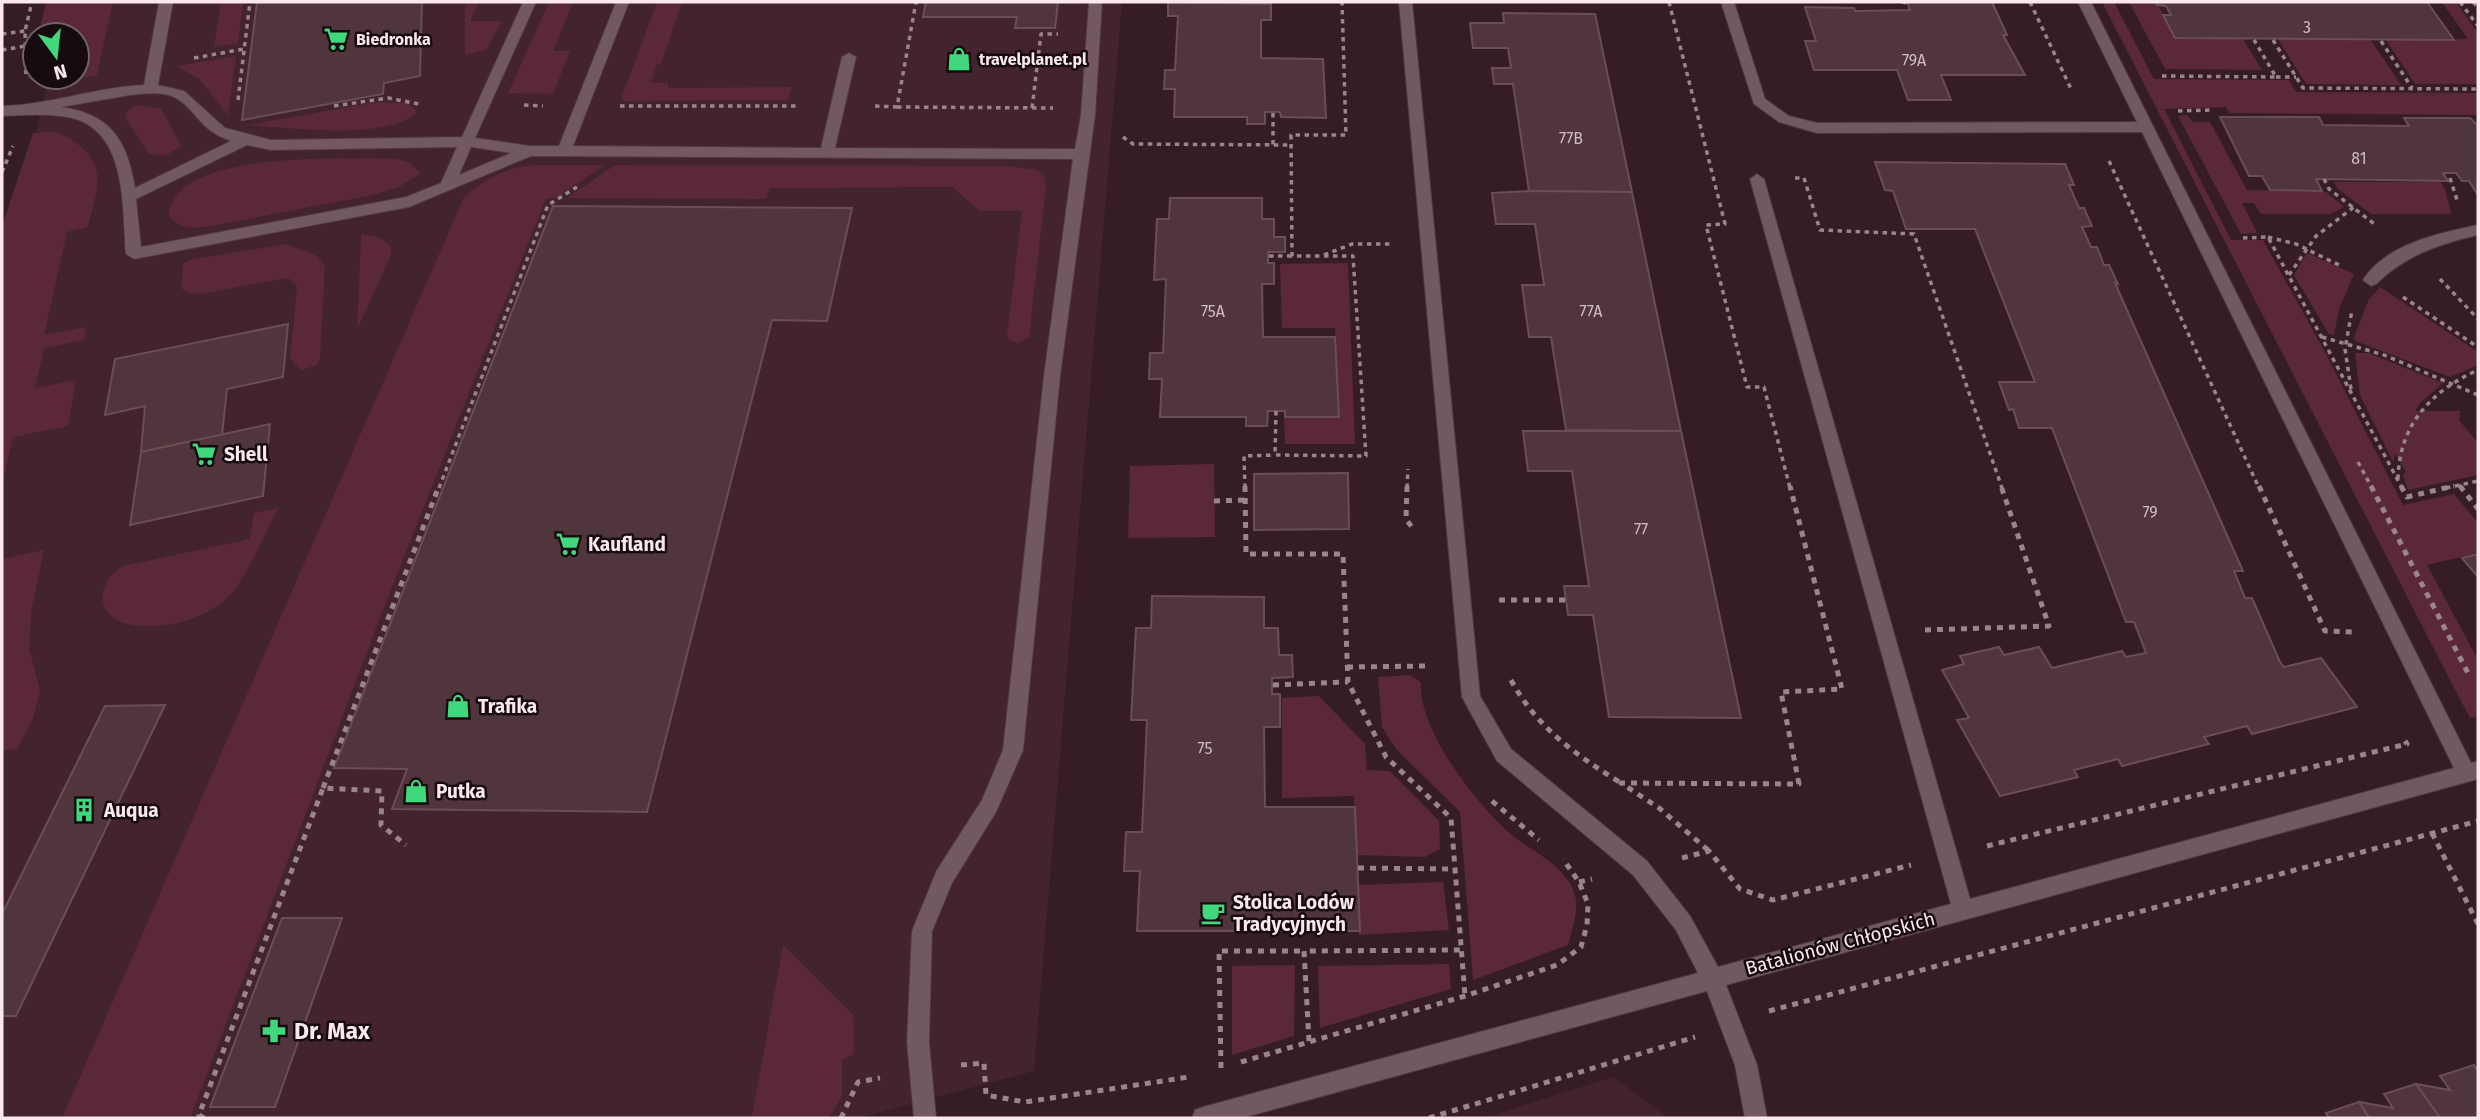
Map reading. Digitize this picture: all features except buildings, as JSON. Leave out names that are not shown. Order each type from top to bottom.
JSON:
[{"type":"street","points":[[150,90],[166,2]]},
{"type":"street","points":[[446,188],[530,2]]},
{"type":"street","points":[[565,151],[623,2]]},
{"type":"street","points":[[925,1118],[919,1069],[922,931],[944,877],[989,806],[1013,750],[1052,376],[1088,115],[1096,2]]},
{"type":"street","points":[[1405,2],[1471,697],[1504,755],[1640,868],[1683,923],[1713,978],[1746,1065],[1756,1118]]},
{"type":"street","points":[[1727,2],[1759,101],[1784,119],[1817,128],[2147,127]]},
{"type":"street","points":[[2085,2],[2472,772]]},
{"type":"street","points":[[827,152],[849,57]]},
{"type":"street","points":[[36,109],[83,96],[150,90],[178,94],[214,128],[245,140],[306,146],[467,142],[530,151],[1082,154]]},
{"type":"street","points":[[2,111],[36,109],[74,113],[98,121],[112,135],[125,167],[134,254],[384,208],[446,188],[530,151]]},
{"type":"street","points":[[128,197],[245,140]]},
{"type":"street","points":[[1757,178],[1963,910]]},
{"type":"street","points":[[2371,280],[2408,250],[2453,234],[2478,230]]},
{"type":"street","name":"Batalionów Chłopskich","points":[[1203,1118],[2472,772]]},
{"type":"path","points":[[27,21],[32,2]]},
{"type":"path","points":[[237,111],[250,2]]},
{"type":"path","points":[[897,107],[916,2]]},
{"type":"path","points":[[1292,256],[1290,135],[1346,135],[1342,2]]},
{"type":"path","points":[[1621,782],[1799,784],[1781,692],[1842,689],[1764,387],[1747,387],[1706,225],[1725,224],[1669,2]]},
{"type":"path","points":[[1902,2],[1907,3]]},
{"type":"path","points":[[2030,2],[2073,93]]},
{"type":"path","points":[[2460,2],[2478,26]]},
{"type":"path","points":[[2473,2],[2478,8]]},
{"type":"path","points":[[2,34],[21,32]]},
{"type":"path","points":[[1031,108],[1041,34],[1093,33]]},
{"type":"path","points":[[2254,40],[2276,77]]},
{"type":"path","points":[[2273,40],[2303,88],[2478,89]]},
{"type":"path","points":[[2381,41],[2412,88]]},
{"type":"path","points":[[2,50],[21,47]]},
{"type":"path","points":[[190,58],[244,49]]},
{"type":"path","points":[[2154,76],[2296,77]]},
{"type":"path","points":[[324,108],[374,99],[410,99],[419,104]]},
{"type":"path","points":[[517,105],[555,106]]},
{"type":"path","points":[[611,106],[805,106]]},
{"type":"path","points":[[864,106],[1059,108]]},
{"type":"path","points":[[2170,111],[2212,110]]},
{"type":"path","points":[[1273,113],[1273,145]]},
{"type":"path","points":[[1120,135],[1133,144],[1291,145]]},
{"type":"path","points":[[2,172],[5,161],[3,153]]},
{"type":"path","points":[[2107,156],[2325,631],[2367,632]]},
{"type":"path","points":[[1757,178],[1804,178],[1820,230],[1914,234],[2049,626],[1925,628],[1922,636]]},
{"type":"path","points":[[204,1118],[199,1115],[548,205],[579,186]]},
{"type":"path","points":[[2289,276],[2303,247],[2315,234],[2354,207]]},
{"type":"path","points":[[2234,238],[2268,237],[2407,497],[2478,481]]},
{"type":"path","points":[[1322,256],[1352,244],[1395,244]]},
{"type":"path","points":[[1269,256],[1353,256],[1366,456],[1244,456],[1246,554],[1343,554],[1348,682],[1386,757],[1451,818],[1465,996]]},
{"type":"path","points":[[2353,397],[2343,362],[2343,342],[2354,303],[2371,280]]},
{"type":"path","points":[[2320,336],[2343,342],[2478,395]]},
{"type":"path","points":[[2399,481],[2397,465],[2408,429],[2429,399],[2450,383],[2478,370]]},
{"type":"path","points":[[1275,456],[1276,411]]},
{"type":"path","points":[[1409,467],[1406,519],[1412,525],[1416,540]]},
{"type":"path","points":[[2459,485],[2478,509]]},
{"type":"path","points":[[1214,501],[1244,500]]},
{"type":"path","points":[[1495,611],[1493,600],[1566,600]]},
{"type":"path","points":[[1426,653],[1430,678]]},
{"type":"path","points":[[1347,667],[1427,666]]},
{"type":"path","points":[[1506,668],[1520,700],[1564,748],[1659,808],[1709,851],[1740,889],[1773,900],[2407,744],[2402,733]]},
{"type":"path","points":[[1272,685],[1348,682]]},
{"type":"path","points":[[323,788],[382,791],[380,825],[406,845]]},
{"type":"path","points":[[1491,799],[1541,841]]},
{"type":"path","points":[[1772,1010],[2478,821]]},
{"type":"path","points":[[2432,833],[2478,924]]},
{"type":"path","points":[[1579,883],[1709,851]]},
{"type":"path","points":[[1209,1071],[1465,996],[1557,965],[1580,947],[1587,925],[1588,904],[1579,883],[1562,857]]},
{"type":"path","points":[[1358,868],[1454,869]]},
{"type":"path","points":[[1221,1068],[1219,951],[1461,950]]},
{"type":"path","points":[[1304,951],[1309,1042]]},
{"type":"path","points":[[1429,1118],[1689,1038]]},
{"type":"path","points":[[841,1118],[858,1082],[919,1069],[984,1063],[986,1095],[1025,1102],[1174,1081],[1197,1074]]},
{"type":"shaded area","points":[[46,2],[113,2],[97,75],[91,76],[91,21],[41,21]]},
{"type":"shaded area","points":[[51,2],[1122,2],[1034,1071],[858,1118],[2,1118],[2,272],[46,91],[91,91],[91,21],[66,21]]},
{"type":"shaded area","points":[[221,2],[243,2],[238,43],[214,47]]},
{"type":"shaded area","points":[[465,2],[479,2],[470,21],[502,21],[486,50],[465,55]]},
{"type":"shaded area","points":[[549,2],[573,2],[553,51],[570,51],[553,94],[508,93]]},
{"type":"shaded area","points":[[657,2],[682,2],[661,64],[657,64],[651,83],[668,83],[668,88],[792,87],[788,100],[621,99]]},
{"type":"shaded area","points":[[2102,2],[2114,2],[2154,79],[2289,80],[2296,92],[2478,93],[2478,115],[2229,113],[2226,107],[2164,109],[2231,240],[2263,240],[2325,352],[2403,505],[2454,494],[2478,523],[2478,553],[2427,565],[2478,660],[2478,716],[2470,718],[2454,688]]},
{"type":"shaded area","points":[[2129,2],[2156,2],[2177,39],[2243,39],[2262,70],[2165,69]]},
{"type":"shaded area","points":[[2442,2],[2456,2],[2478,33],[2478,84],[2415,84],[2386,40],[2468,39]]},
{"type":"shaded area","points":[[2278,39],[2370,39],[2401,85],[2306,84]]},
{"type":"shaded area","points":[[236,56],[228,115],[199,79],[176,66]]},
{"type":"shaded area","points":[[377,102],[408,103],[417,112],[403,121],[361,130],[311,130],[247,125]]},
{"type":"shaded area","points":[[135,105],[161,108],[181,146],[167,155],[149,154],[125,118],[128,110]]},
{"type":"shaded area","points":[[2187,115],[2193,122],[2210,122],[2247,190],[2326,192],[2344,207],[2331,214],[2261,214],[2254,203],[2242,203],[2257,233],[2241,234],[2178,116]]},
{"type":"shaded area","points":[[50,132],[70,138],[89,155],[98,184],[88,227],[67,232],[44,335],[86,327],[84,340],[44,348],[35,388],[76,380],[68,426],[13,437],[2,485],[2,226],[33,133]]},
{"type":"shaded area","points":[[375,158],[412,164],[420,174],[399,187],[373,195],[206,227],[181,225],[169,216],[177,195],[196,180],[223,170],[256,163],[291,160]]},
{"type":"shaded area","points":[[534,165],[605,165],[556,198],[546,198],[378,623],[191,1116],[193,1118],[62,1118],[464,197],[496,175],[514,168]]},
{"type":"shaded area","points":[[615,165],[1010,166],[1037,170],[1044,175],[1046,186],[1029,337],[1019,343],[1009,340],[1007,336],[1022,211],[980,211],[952,187],[770,188],[766,199],[567,198]]},
{"type":"shaded area","points":[[2334,182],[2441,182],[2451,214],[2371,214],[2337,188]]},
{"type":"shaded area","points":[[361,234],[380,238],[390,245],[391,255],[357,330]]},
{"type":"shaded area","points":[[286,244],[315,255],[325,266],[320,359],[317,365],[301,370],[290,359],[297,286],[288,278],[199,294],[188,293],[181,288],[183,264],[189,260]]},
{"type":"shaded area","points":[[2307,253],[2354,274],[2339,309],[2334,335],[2329,334],[2294,275]]},
{"type":"shaded area","points":[[1348,263],[1355,444],[1285,444],[1284,416],[1339,415],[1335,328],[1282,328],[1280,264]]},
{"type":"shaded area","points":[[2380,287],[2478,352],[2478,365],[2450,377],[2355,341],[2354,337],[2369,299]]},
{"type":"shaded area","points":[[2355,353],[2368,353],[2443,383],[2420,403],[2415,411],[2460,411],[2459,420],[2478,443],[2478,475],[2408,490],[2403,475],[2406,472],[2395,453],[2393,462],[2360,395]]},
{"type":"shaded area","points":[[1214,464],[1215,537],[1128,538],[1130,466]]},
{"type":"shaded area","points":[[278,508],[240,582],[225,600],[204,614],[166,625],[140,626],[117,620],[104,606],[104,589],[114,573],[123,566],[250,539],[254,513]]},
{"type":"shaded area","points":[[44,550],[31,613],[29,648],[40,690],[33,719],[17,749],[2,750],[2,559]]},
{"type":"shaded area","points":[[1410,675],[1421,682],[1422,701],[1429,722],[1452,765],[1467,786],[1498,822],[1556,867],[1569,882],[1576,905],[1568,945],[1473,980],[1460,812],[1396,749],[1382,727],[1378,677]]},
{"type":"shaded area","points":[[1319,696],[1365,744],[1367,770],[1390,771],[1439,821],[1440,849],[1425,857],[1356,855],[1354,796],[1282,798],[1282,698]]},
{"type":"shaded area","points":[[1443,882],[1449,930],[1359,935],[1358,885]]},
{"type":"shaded area","points":[[783,945],[853,1015],[854,1054],[842,1060],[842,1096],[829,1118],[747,1118],[752,1117]]},
{"type":"shaded area","points":[[1449,964],[1451,989],[1320,1028],[1318,966]]},
{"type":"shaded area","points":[[1295,965],[1294,1036],[1232,1055],[1232,966]]},
{"type":"shaded area","points":[[1613,1077],[1669,1118],[1484,1118]]},
{"type":"place","name":"Biedronka","points":[[336,39]]},
{"type":"place","name":"travelplanet.pl","points":[[959,59]]},
{"type":"place","name":"Shell","points":[[204,454]]},
{"type":"place","name":"Kaufland","points":[[568,544]]},
{"type":"place","name":"Trafika","points":[[458,706]]},
{"type":"place","name":"Putka","points":[[416,791]]},
{"type":"place","name":"Auqua","points":[[84,810]]},
{"type":"place","name":"Stolica Lodów Tradycyjnych","points":[[1213,913]]},
{"type":"place","name":"Dr. Max","points":[[274,1031]]}]
